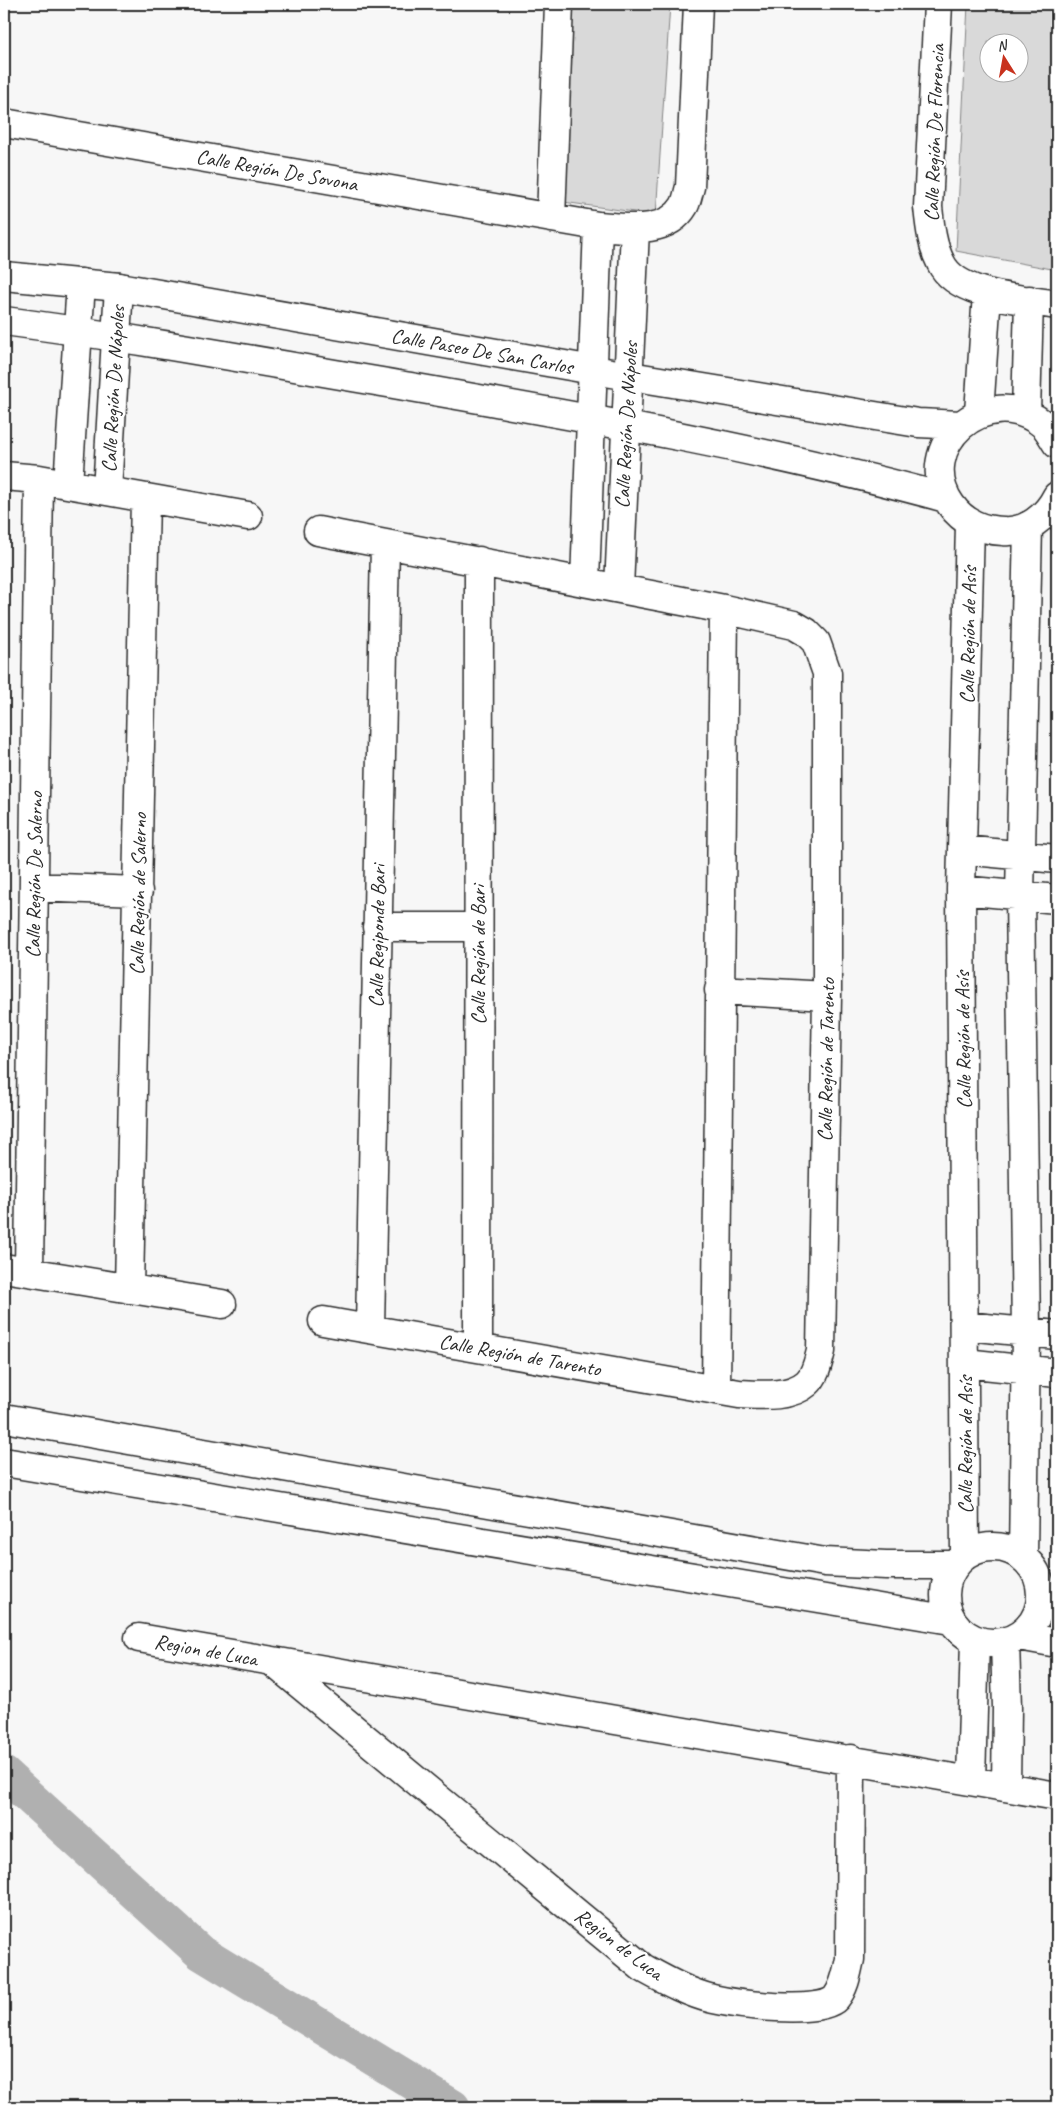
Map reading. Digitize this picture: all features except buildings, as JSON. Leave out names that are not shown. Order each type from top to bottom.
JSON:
[{"type":"street","points":[[551,218],[560,4]]},
{"type":"street","name":"Calle Región De Sovona","points":[[4,122],[598,226],[635,229],[654,227],[673,219],[684,206],[690,188],[698,4]]},
{"type":"street","name":"Calle Región De Florencia","points":[[938,4],[928,207],[932,236],[942,265],[958,282],[987,294],[1057,305]]},
{"type":"street","name":"Calle Región De Nápoles","points":[[585,582],[598,226]]},
{"type":"street","name":"Calle Región De Nápoles","points":[[619,588],[635,229]]},
{"type":"street","name":"Calle Paseo De San Carlos","points":[[4,276],[118,287],[593,370],[918,423],[970,419],[994,409],[1010,409],[1026,414]]},
{"type":"street","name":"Calle Región De Nápoles","points":[[68,484],[81,282]]},
{"type":"street","name":"Calle Región De Nápoles","points":[[107,491],[118,287]]},
{"type":"street","points":[[987,294],[970,419],[948,440],[941,459],[941,479],[946,498],[970,524],[989,530],[1009,532],[1028,526],[1041,518],[1056,503]]},
{"type":"street","points":[[1030,300],[1026,414],[1045,426],[1057,444]]},
{"type":"street","points":[[4,321],[116,337],[591,418],[889,482],[946,498]]},
{"type":"street","name":"Calle Región De Nápoles","points":[[4,476],[39,479],[248,516]]},
{"type":"street","name":"Calle Región De Salerno","points":[[16,1269],[34,887],[39,479]]},
{"type":"street","name":"Calle Región de Salerno","points":[[129,1289],[145,498]]},
{"type":"street","name":"Calle Región de Asís","points":[[960,1560],[966,1326],[962,890],[970,524]]},
{"type":"street","points":[[1023,1557],[1026,1332],[1020,895],[1028,526]]},
{"type":"street","points":[[318,531],[724,609],[716,1389]]},
{"type":"street","name":"Calle Regiponde Bari","points":[[370,1329],[385,544]]},
{"type":"street","name":"Calle Región de Bari","points":[[478,1348],[479,561]]},
{"type":"street","name":"Calle Región de Tarento","points":[[323,1321],[739,1394],[762,1395],[786,1392],[807,1383],[815,1372],[821,1351],[827,996],[827,673],[816,642],[794,624],[724,609]]},
{"type":"street","points":[[963,850],[1057,858]]},
{"type":"street","points":[[34,887],[138,891]]},
{"type":"street","points":[[962,890],[1057,899]]},
{"type":"street","points":[[377,927],[478,927]]},
{"type":"street","points":[[719,990],[827,996]]},
{"type":"street","points":[[16,1269],[222,1304]]},
{"type":"street","points":[[966,1326],[1057,1335]]},
{"type":"street","points":[[964,1363],[1057,1372]]},
{"type":"street","points":[[4,1418],[825,1562],[886,1565],[960,1560],[984,1548],[1004,1548],[1023,1557],[1049,1587],[1032,1622],[1012,1639],[1007,1708],[1006,1787]]},
{"type":"street","points":[[4,1462],[952,1620]]},
{"type":"street","points":[[379,1526],[385,1484]]},
{"type":"street","points":[[960,1560],[948,1578],[945,1592],[946,1607],[952,1620],[962,1632],[975,1640],[990,1643],[1012,1639],[1057,1642]]},
{"type":"street","name":"Region de Luca","points":[[139,1638],[851,1759],[1057,1796]]},
{"type":"street","points":[[971,1780],[975,1640]]},
{"type":"street","name":"Region de Luca","points":[[273,1662],[643,1968],[679,1987],[713,1999],[789,2009],[812,2008],[835,1999],[845,1980],[850,1959],[851,1759]]},
{"type":"shaded area","points":[[573,4],[670,4],[656,215],[563,202]]},
{"type":"shaded area","points":[[968,4],[1057,4],[1057,270],[956,251]]},
{"type":"waterway","points":[[4,1774],[201,1953],[453,2107]]}]
